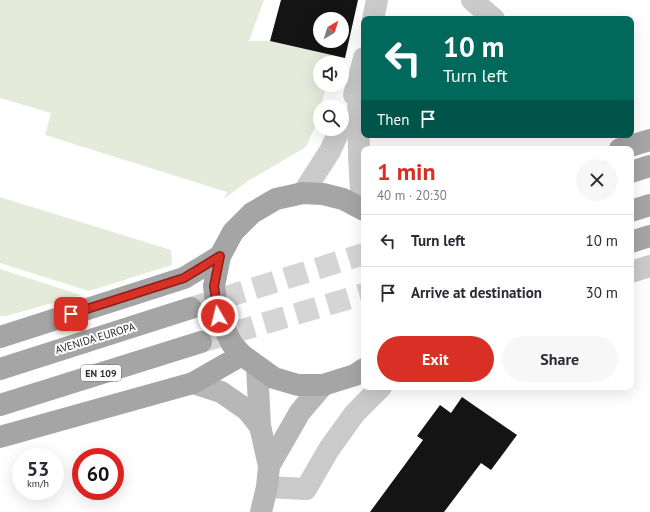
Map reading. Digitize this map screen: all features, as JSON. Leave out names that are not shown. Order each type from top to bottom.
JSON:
[{"type":"main road","points":[[630,146],[650,140]]},
{"type":"main road","points":[[634,171],[650,166]]},
{"type":"main road","points":[[361,208],[343,199],[323,194],[303,193],[276,199],[252,213],[233,232],[220,256],[214,286],[218,316],[232,344],[250,361],[274,378],[298,385],[323,385],[355,375],[361,371]]},
{"type":"main road","points":[[634,210],[650,205]]},
{"type":"main road","points":[[634,241],[650,236]]},
{"type":"main road","points":[[0,336],[184,278],[220,256]]},
{"type":"main road","name":"AVENIDA EUROPA","points":[[0,368],[191,308]]},
{"type":"main road","name":"EN 109","points":[[0,405],[201,342]]},
{"type":"main road","points":[[0,437],[193,383],[214,370],[250,361]]},
{"type":"main road","points":[[250,361],[268,476]]},
{"type":"main road","points":[[193,383],[221,392],[247,410],[260,426]]},
{"type":"main road","points":[[261,512],[268,476],[300,412],[323,385]]},
{"type":"street","points":[[374,16],[377,0]]},
{"type":"street","points":[[472,0],[491,16]]},
{"type":"street","points":[[349,105],[361,70]]},
{"type":"street","points":[[358,81],[361,146]]},
{"type":"street","points":[[303,193],[330,151],[337,136]]},
{"type":"street","points":[[634,271],[650,266]]},
{"type":"street","points":[[268,476],[306,489],[329,449],[355,413],[378,390]]},
{"type":"green space","points":[[0,0],[264,0],[249,41],[270,41],[331,55],[313,56],[313,92],[325,92],[323,100],[313,100],[313,131],[306,147],[248,181],[224,199],[227,192],[45,135],[51,113],[0,98]]},
{"type":"green space","points":[[0,197],[171,250],[172,265],[89,291],[0,263]]},
{"type":"green space","points":[[0,269],[81,295],[6,316],[0,316]]},
{"type":"building","points":[[281,0],[358,0],[349,40],[349,12],[313,12],[313,48],[347,48],[345,56],[336,56],[270,41]]},
{"type":"building","points":[[462,397],[517,435],[491,470],[481,463],[444,512],[370,512],[423,440],[417,436],[440,405],[451,413]]},
{"type":"tunnel","points":[[191,308],[361,255]]},
{"type":"tunnel","points":[[201,342],[361,295]]},
{"type":"route","points":[[71,314],[184,278],[220,256],[214,286],[218,316]]}]
